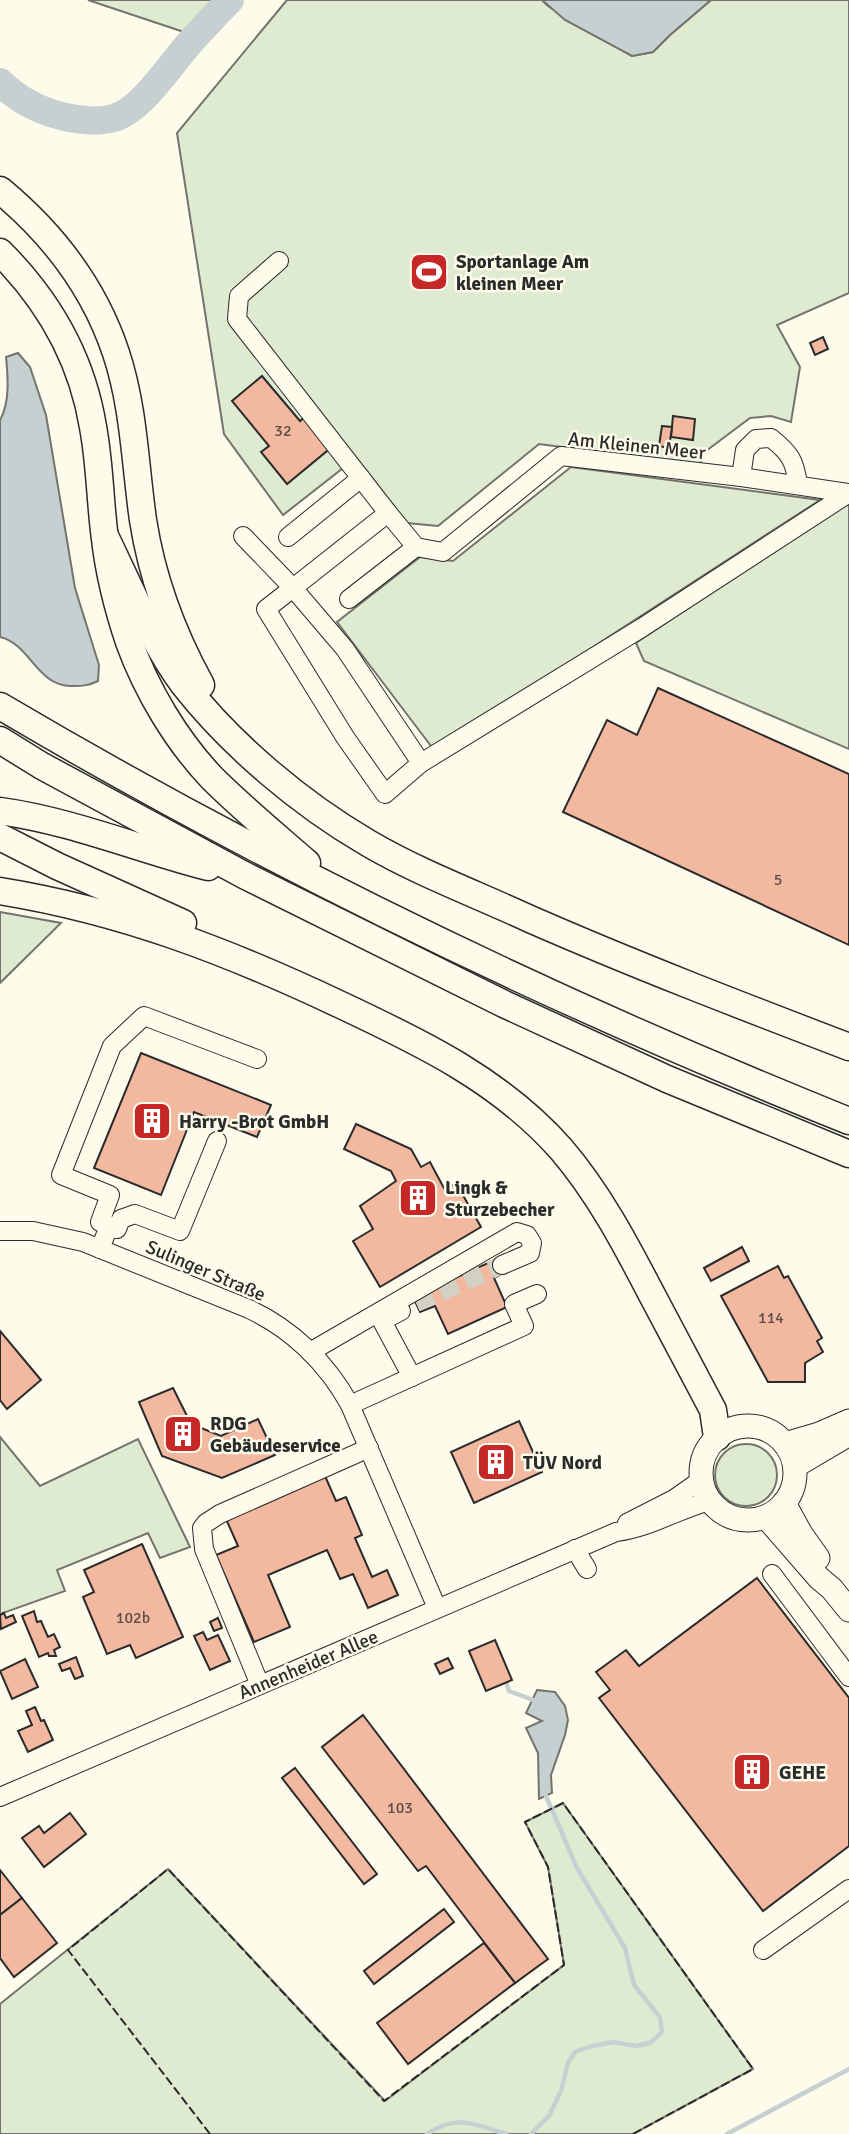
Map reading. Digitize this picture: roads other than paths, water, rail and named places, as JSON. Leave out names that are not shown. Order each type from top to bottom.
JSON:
[{"type":"highway","points":[[0,190],[53,240],[81,279],[104,323],[118,361],[130,408],[144,521],[158,586],[181,646],[196,676],[222,719],[251,755]]},
{"type":"highway","points":[[0,252],[38,295],[66,341],[79,374],[93,426],[105,536],[116,599],[144,679],[181,740],[212,778],[337,890]]},
{"type":"highway","points":[[105,536],[165,657],[182,683],[224,731],[331,821],[440,879],[621,958],[849,1047]]},
{"type":"highway","points":[[0,706],[218,828],[432,937],[661,1043],[849,1121]]},
{"type":"highway","points":[[0,740],[42,766],[244,876],[504,1004],[642,1068],[849,1154]]},
{"type":"highway","points":[[0,811],[84,828],[159,855],[244,876]]},
{"type":"highway","points":[[0,837],[175,919],[286,979],[444,1055],[496,1090],[540,1127],[581,1175],[624,1241],[713,1410],[717,1437]]},
{"type":"highway","points":[[0,891],[127,919],[227,954],[286,979]]},
{"type":"main road","points":[[785,1444],[849,1421]]},
{"type":"main road","points":[[739,1426],[763,1428],[775,1434],[785,1444],[794,1466],[793,1485],[775,1510],[744,1521],[724,1514],[705,1490],[701,1464],[706,1449],[727,1430],[739,1426]]},
{"type":"main road","points":[[794,1466],[849,1435]]},
{"type":"main road","points":[[775,1510],[819,1578],[832,1589],[849,1611]]},
{"type":"street","points":[[279,261],[239,296],[237,319],[416,547],[349,598]]},
{"type":"street","points":[[741,477],[746,450],[756,439],[771,438],[784,448],[796,466],[798,485]]},
{"type":"street","name":"Am Kleinen Meer","points":[[416,547],[443,552],[561,456],[741,477],[849,493]]},
{"type":"street","points":[[288,537],[361,478]]},
{"type":"street","points":[[388,513],[266,609],[345,737],[385,794],[421,763],[643,627],[849,493]]},
{"type":"street","points":[[243,536],[293,588],[345,649],[421,763]]},
{"type":"street","points":[[217,1141],[180,1231],[135,1214],[121,1219],[117,1228],[100,1222],[110,1195],[61,1175],[112,1045],[144,1016],[257,1059]]},
{"type":"street","points":[[100,1249],[109,1226]]},
{"type":"street","name":"Sulinger Straße","points":[[0,1231],[33,1231],[100,1249],[254,1312],[269,1320],[310,1352],[334,1380],[350,1405],[437,1608]]},
{"type":"street","points":[[310,1352],[517,1232],[527,1235],[532,1243],[530,1252],[502,1265]]},
{"type":"street","points":[[350,1405],[524,1326],[514,1304],[537,1294]]},
{"type":"street","points":[[412,1377],[382,1321],[416,1303]]},
{"type":"street","points":[[260,1685],[204,1549],[202,1528],[220,1514],[369,1448]]},
{"type":"street","name":"Annenheider Allee","points":[[0,1797],[575,1549],[616,1532],[636,1530],[692,1506],[705,1490]]},
{"type":"street","points":[[575,1549],[587,1569]]},
{"type":"street","points":[[772,1574],[849,1676]]},
{"type":"street","points":[[763,1950],[849,1889]]},
{"type":"waterway","points":[[0,82],[21,99],[52,114],[87,120],[114,118],[125,113],[146,96],[193,39],[230,0]]},
{"type":"waterway","points":[[506,1682],[509,1691],[533,1700]]},
{"type":"waterway","points":[[531,2134],[549,2116],[561,2091],[568,2063],[575,2052],[613,2042],[636,2046],[650,2043],[662,2032],[660,2017],[634,1985],[625,1948],[577,1868],[546,1796]]},
{"type":"waterway","points":[[727,2134],[849,2069]]},
{"type":"waterway","points":[[427,2134],[447,2124],[457,2123],[475,2124],[506,2134]]},
{"type":"tunnel","points":[[416,1303],[502,1265]]},
{"type":"place","name":"Sportanlage Am kleinen Meer","points":[[429,272]]},
{"type":"place","name":"Harry -Brot GmbH","points":[[152,1121]]},
{"type":"place","name":"Lingk & Sturzebecher","points":[[418,1198]]},
{"type":"place","name":"RDG Gebäudeservice","points":[[183,1434]]},
{"type":"place","name":"TÜV Nord","points":[[496,1462]]},
{"type":"place","name":"GEHE","points":[[752,1772]]}]
